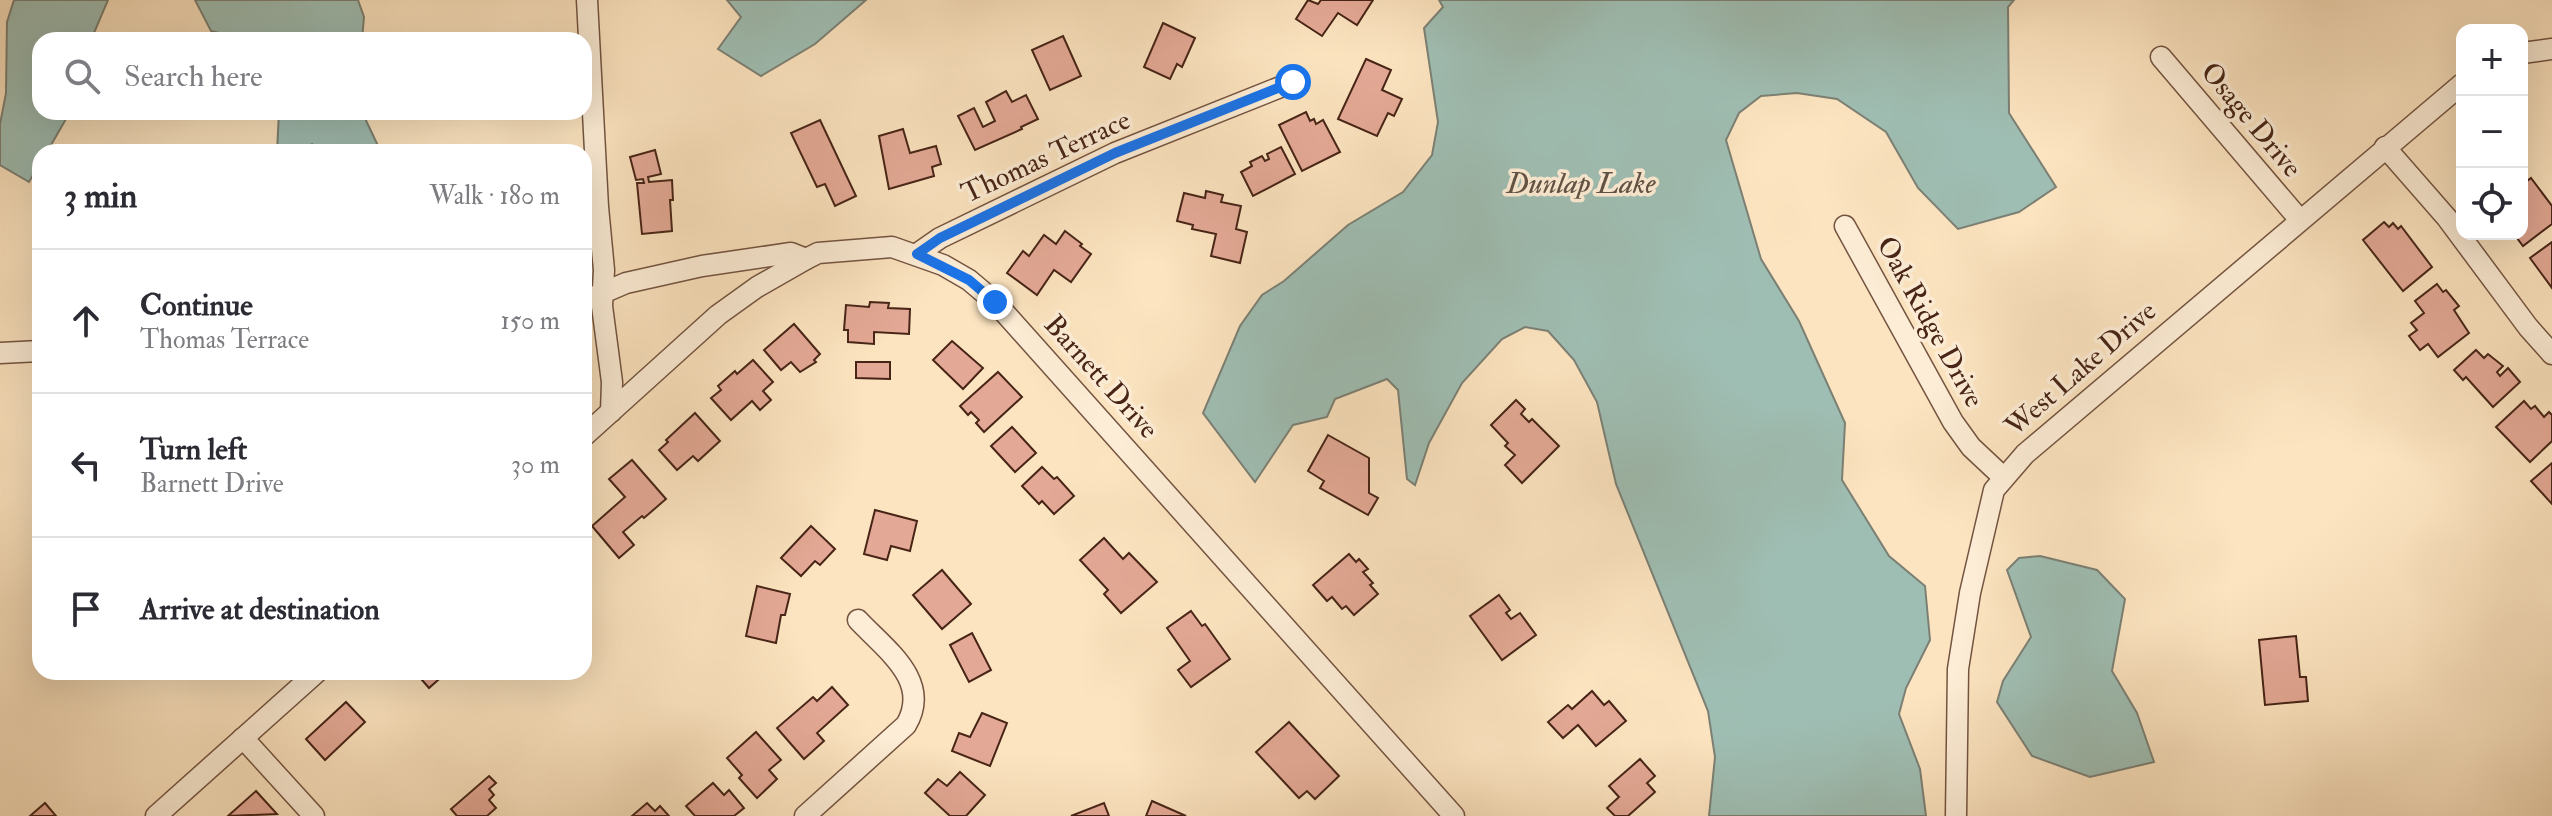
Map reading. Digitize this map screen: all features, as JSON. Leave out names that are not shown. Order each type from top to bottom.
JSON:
[{"type":"street","points":[[587,0],[589,32]]},
{"type":"street","points":[[2528,52],[2552,49]]},
{"type":"street","name":"Osage Drive","points":[[2161,57],[2299,219]]},
{"type":"street","name":"Thomas Terrace","points":[[917,254],[940,238],[1115,153],[1293,82]]},
{"type":"street","name":"West Lake Drive","points":[[1956,816],[1958,669],[1985,521],[1994,490],[2025,454],[2456,89]]},
{"type":"street","points":[[592,94],[604,270],[602,306],[612,382],[611,412]]},
{"type":"street","points":[[2385,147],[2447,218],[2528,327],[2552,354]]},
{"type":"street","name":"Oak Ridge Drive","points":[[1845,226],[1953,422],[1971,447],[2003,477]]},
{"type":"street","name":"Barnett Drive","points":[[592,298],[626,283],[702,266],[791,253],[806,259],[818,253],[892,247],[917,254],[969,280],[995,302],[1454,816]]},
{"type":"street","points":[[592,429],[718,315],[757,287],[806,259]]},
{"type":"street","points":[[0,353],[32,351]]},
{"type":"street","points":[[809,815],[906,725],[913,713],[913,686],[906,673],[858,620]]},
{"type":"street","points":[[156,816],[308,680]]},
{"type":"street","points":[[243,738],[314,816]]},
{"type":"water","points":[[14,0],[108,0],[94,32],[32,32],[32,120],[65,120],[52,144],[32,144],[32,177],[29,182],[0,165],[0,124],[6,93],[7,22]]},
{"type":"water","points":[[195,0],[358,0],[364,17],[363,32],[211,31]]},
{"type":"water","points":[[727,0],[866,0],[815,44],[761,76],[718,49],[741,17]]},
{"type":"water","name":"Dunlap Lake","points":[[1439,0],[2014,0],[2008,7],[2009,113],[2056,187],[2019,212],[1958,229],[1918,188],[1886,132],[1837,99],[1797,93],[1761,96],[1739,113],[1726,140],[1761,259],[1799,321],[1845,423],[1842,480],[1889,556],[1925,586],[1930,640],[1906,688],[1899,714],[1920,769],[1926,816],[1709,816],[1715,757],[1708,711],[1616,484],[1597,402],[1574,360],[1548,331],[1525,327],[1502,339],[1462,383],[1429,443],[1415,485],[1407,479],[1398,390],[1387,379],[1335,399],[1327,417],[1293,425],[1255,482],[1203,413],[1240,326],[1262,295],[1284,281],[1348,225],[1403,192],[1432,155],[1438,122],[1424,28],[1443,7]]},
{"type":"water","points":[[279,120],[366,120],[377,144],[312,144],[277,144]]},
{"type":"water","points":[[2040,556],[2097,570],[2125,599],[2112,671],[2137,713],[2154,762],[2090,777],[2032,756],[1997,702],[2003,681],[2031,637],[2007,570],[2019,558]]},
{"type":"building","points":[[1308,0],[1318,4],[1321,0],[1373,0],[1357,25],[1338,13],[1322,36],[1296,19]]},
{"type":"building","points":[[1163,23],[1195,38],[1182,67],[1177,64],[1170,79],[1144,67]]},
{"type":"building","points":[[1063,36],[1081,76],[1050,90],[1032,50]]},
{"type":"building","points":[[1366,59],[1391,70],[1382,90],[1402,99],[1394,116],[1388,113],[1377,136],[1338,119]]},
{"type":"building","points":[[1006,91],[1012,102],[1026,95],[1038,119],[975,150],[958,116],[974,108],[983,127],[995,121],[986,102]]},
{"type":"building","points":[[1306,112],[1310,121],[1314,119],[1316,124],[1323,120],[1340,152],[1302,171],[1279,125]]},
{"type":"building","points":[[820,120],[856,196],[835,206],[825,184],[817,187],[791,133]]},
{"type":"building","points":[[903,129],[910,153],[936,146],[941,164],[932,167],[934,176],[889,189],[879,136]]},
{"type":"building","points":[[1281,147],[1295,174],[1253,196],[1241,172],[1252,166],[1250,162],[1262,156],[1265,161],[1269,159],[1267,154]]},
{"type":"building","points":[[655,150],[661,174],[648,177],[649,182],[672,180],[672,231],[642,234],[637,183],[644,183],[643,179],[636,180],[630,157]]},
{"type":"building","points":[[2531,178],[2552,206],[2552,224],[2523,246],[2518,240],[2528,240],[2528,180]]},
{"type":"building","points":[[1206,191],[1223,195],[1221,202],[1241,206],[1236,229],[1247,232],[1240,263],[1211,256],[1216,234],[1192,229],[1193,225],[1177,221],[1184,193],[1205,198]]},
{"type":"building","points":[[2384,222],[2389,227],[2393,223],[2398,229],[2401,226],[2432,267],[2403,291],[2363,240]]},
{"type":"building","points":[[1065,231],[1091,254],[1071,282],[1054,270],[1037,295],[1007,273],[1023,251],[1029,256],[1044,235],[1056,244]]},
{"type":"building","points":[[2552,242],[2552,288],[2530,258]]},
{"type":"building","points":[[2437,284],[2459,306],[2454,310],[2469,333],[2438,357],[2428,344],[2420,350],[2409,336],[2417,330],[2411,323],[2424,313],[2415,301]]},
{"type":"building","points":[[870,302],[889,303],[888,308],[910,309],[909,334],[874,332],[874,344],[848,342],[848,330],[844,330],[846,305],[869,307]]},
{"type":"building","points":[[794,324],[820,354],[814,360],[816,362],[800,372],[791,362],[781,370],[764,350]]},
{"type":"building","points":[[952,341],[983,368],[963,389],[933,360]]},
{"type":"building","points":[[2476,350],[2484,358],[2488,354],[2503,366],[2497,372],[2500,376],[2508,368],[2520,382],[2493,407],[2466,377],[2463,380],[2454,370]]},
{"type":"building","points":[[753,360],[773,382],[763,391],[771,400],[760,410],[752,401],[731,420],[711,398],[721,390],[718,386]]},
{"type":"building","points":[[856,362],[890,362],[890,379],[856,378]]},
{"type":"building","points":[[998,372],[1022,397],[984,432],[976,423],[979,420],[971,412],[968,415],[960,406]]},
{"type":"building","points":[[1516,400],[1525,409],[1521,414],[1529,422],[1532,419],[1559,446],[1522,483],[1505,465],[1515,455],[1491,425]]},
{"type":"building","points":[[2524,401],[2531,409],[2535,406],[2544,417],[2549,412],[2552,415],[2552,441],[2530,462],[2496,427]]},
{"type":"building","points":[[695,413],[720,441],[698,461],[693,456],[677,470],[659,450]]},
{"type":"building","points":[[1012,427],[1036,453],[1015,472],[991,446]]},
{"type":"building","points":[[1328,435],[1369,458],[1369,493],[1378,498],[1368,515],[1320,488],[1324,481],[1308,471]]},
{"type":"building","points":[[632,460],[666,499],[623,532],[634,545],[619,558],[592,526],[625,497],[609,479]]},
{"type":"building","points":[[2552,463],[2552,504],[2531,481]]},
{"type":"building","points":[[1042,467],[1054,479],[1057,477],[1074,496],[1054,514],[1022,486]]},
{"type":"building","points":[[875,510],[917,521],[910,551],[891,546],[887,560],[864,554]]},
{"type":"building","points":[[811,526],[835,549],[820,565],[815,561],[801,576],[781,558]]},
{"type":"building","points":[[1104,538],[1123,559],[1129,553],[1157,582],[1121,613],[1104,594],[1108,590],[1080,560]]},
{"type":"building","points":[[1349,554],[1368,569],[1363,572],[1378,594],[1354,615],[1346,606],[1342,609],[1332,597],[1327,601],[1313,585]]},
{"type":"building","points":[[942,570],[971,604],[942,629],[913,595]]},
{"type":"building","points":[[757,586],[790,594],[785,615],[781,615],[776,643],[746,636]]},
{"type":"building","points":[[1499,595],[1510,610],[1506,613],[1511,619],[1520,613],[1536,635],[1502,660],[1470,616]]},
{"type":"building","points":[[1191,611],[1202,626],[1205,624],[1230,659],[1191,687],[1178,670],[1190,661],[1167,628]]},
{"type":"building","points":[[972,633],[991,670],[969,682],[950,645]]},
{"type":"building","points":[[2296,636],[2300,677],[2306,677],[2308,701],[2265,705],[2259,640]]},
{"type":"building","points":[[422,680],[438,680],[429,688]]},
{"type":"building","points":[[832,687],[848,705],[817,733],[824,741],[804,759],[777,728],[813,697],[817,701]]},
{"type":"building","points":[[1592,691],[1604,705],[1609,701],[1626,721],[1596,746],[1578,725],[1563,738],[1548,722],[1568,705],[1572,709]]},
{"type":"building","points":[[346,702],[365,722],[325,760],[306,739]]},
{"type":"building","points":[[982,713],[1007,723],[990,766],[952,751],[959,733],[970,737]]},
{"type":"building","points":[[1289,722],[1339,776],[1315,799],[1307,791],[1299,798],[1256,752]]},
{"type":"building","points":[[756,732],[781,760],[769,770],[777,779],[757,798],[727,758]]},
{"type":"building","points":[[1640,759],[1655,776],[1647,783],[1655,792],[1628,816],[1615,816],[1607,808],[1619,797],[1609,786]]},
{"type":"building","points":[[960,772],[985,795],[966,816],[950,816],[925,793],[938,779],[947,786]]},
{"type":"building","points":[[489,776],[496,783],[489,789],[494,795],[489,800],[496,808],[487,816],[457,816],[451,809]]},
{"type":"building","points":[[713,783],[724,795],[729,790],[744,808],[734,816],[695,816],[686,806]]},
{"type":"building","points":[[256,791],[277,814],[228,816]]},
{"type":"building","points":[[1152,801],[1186,816],[1146,816]]},
{"type":"building","points":[[45,803],[56,816],[30,816]]},
{"type":"building","points":[[647,803],[655,811],[660,806],[669,816],[632,816]]},
{"type":"building","points":[[1104,803],[1109,816],[1071,816]]},
{"type":"route","points":[[995,302],[969,280],[917,254],[940,238],[1115,153],[1293,82]]}]
